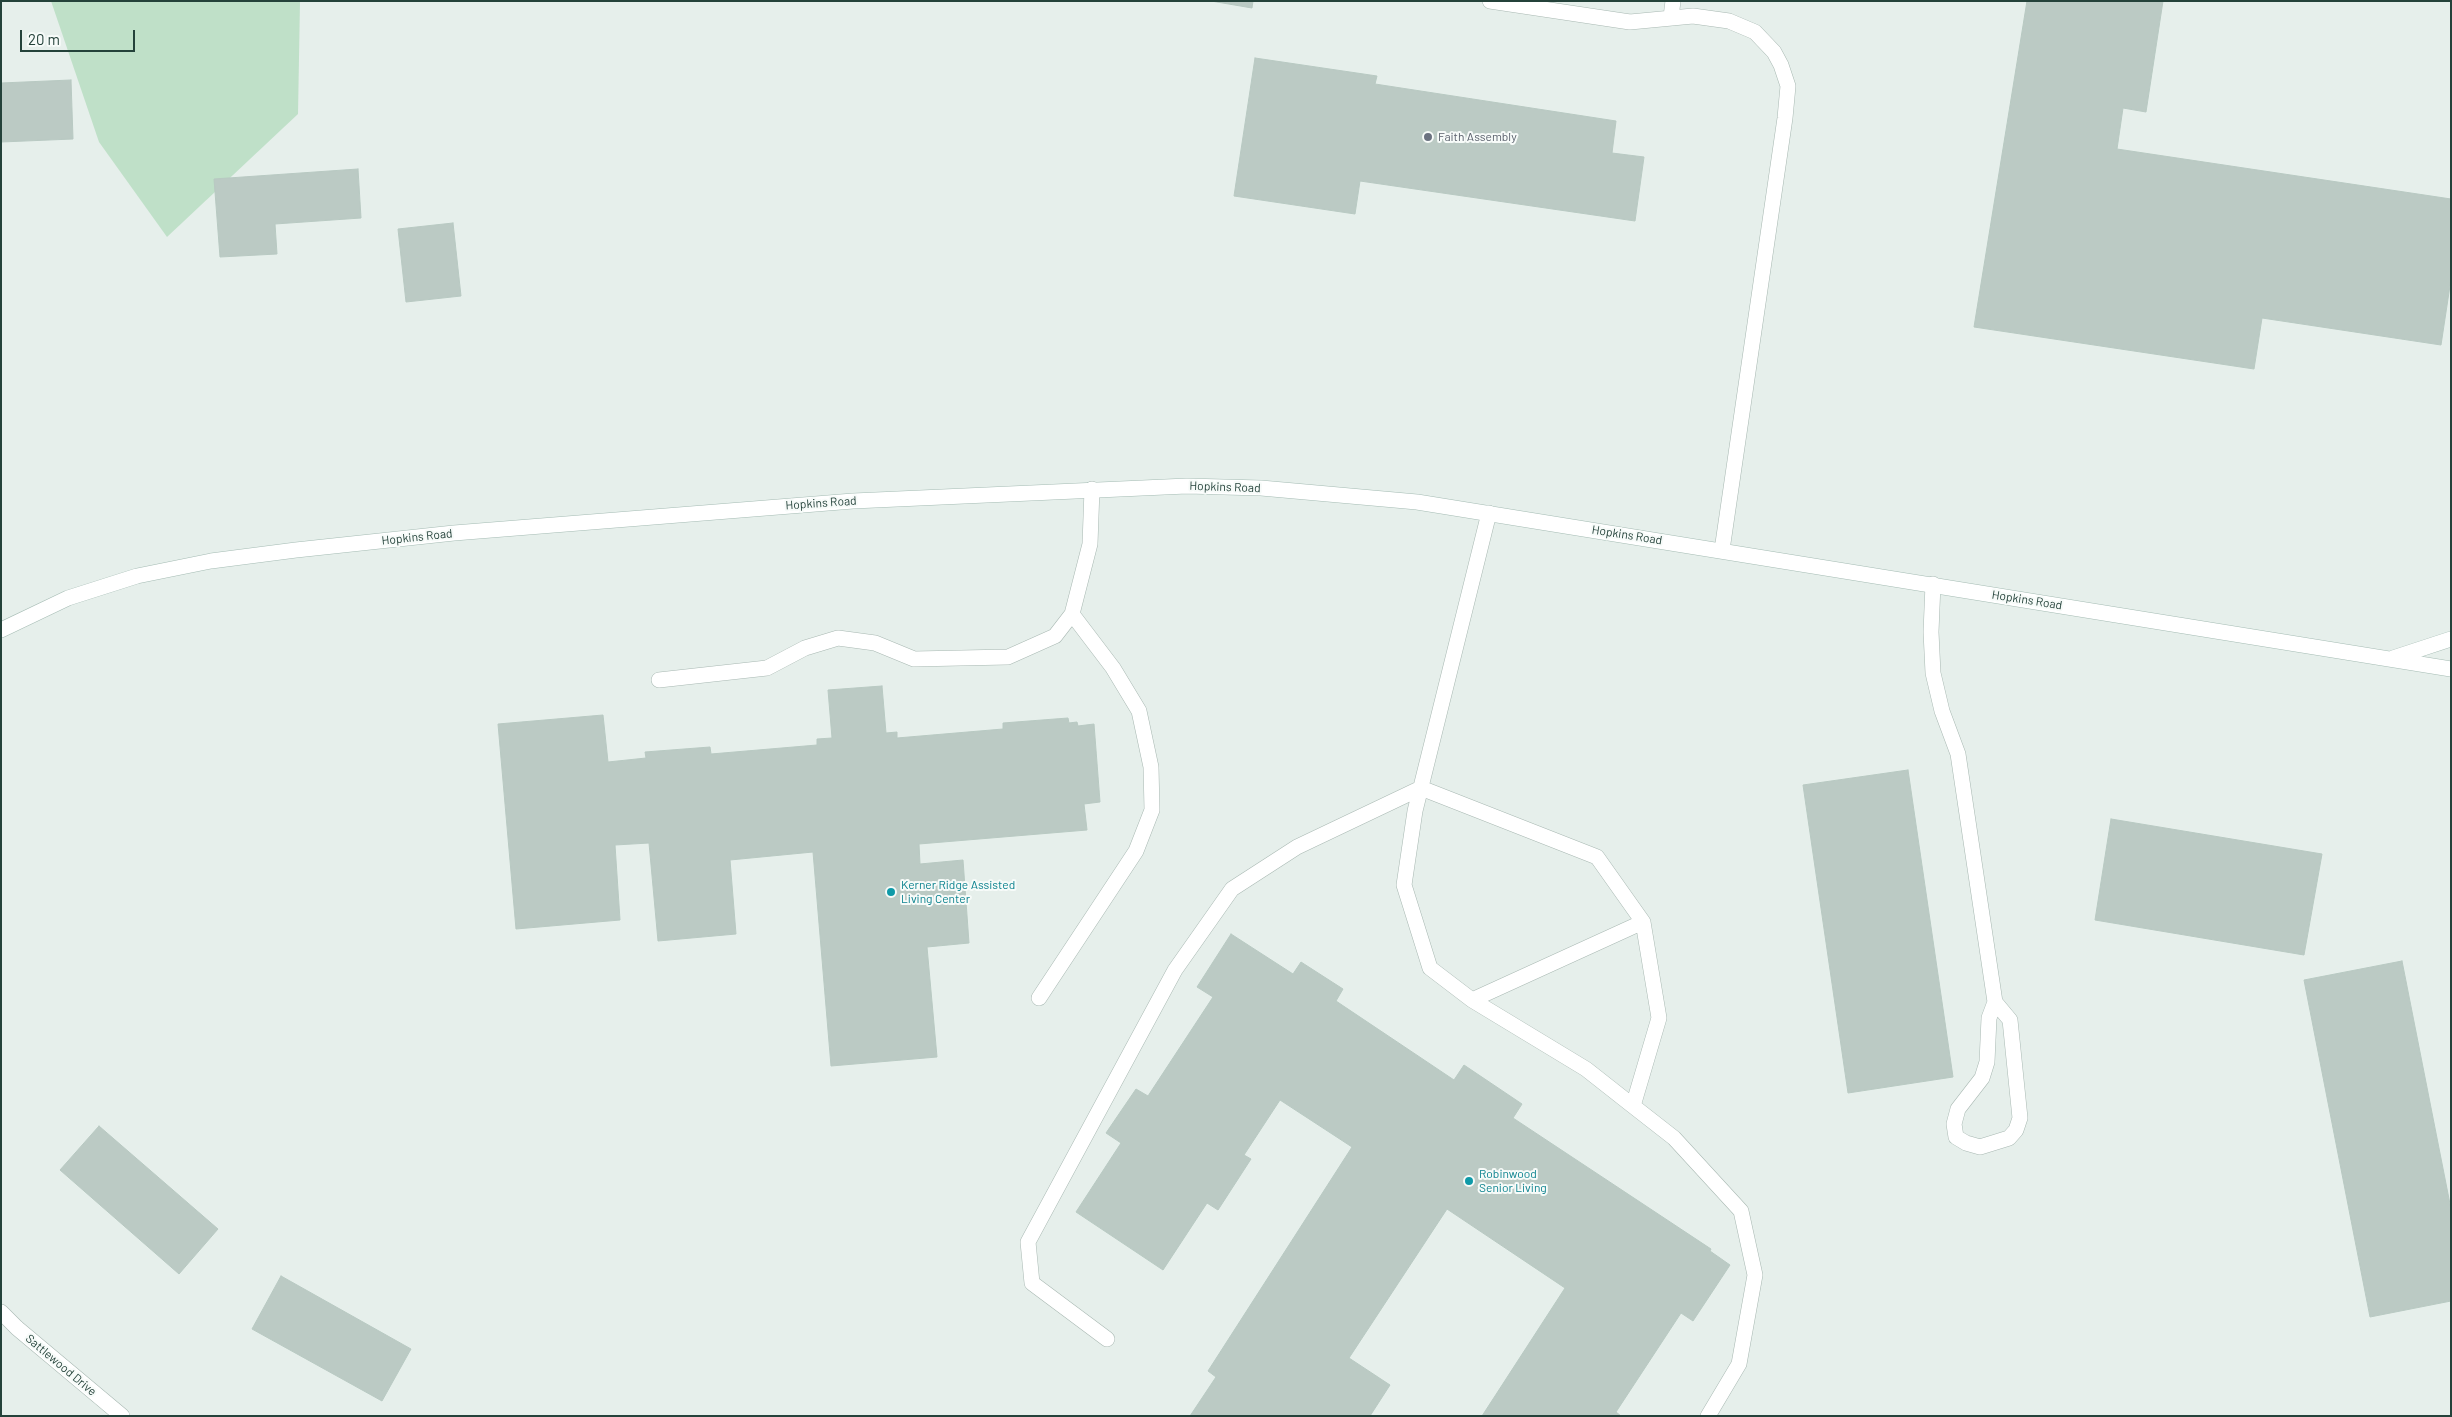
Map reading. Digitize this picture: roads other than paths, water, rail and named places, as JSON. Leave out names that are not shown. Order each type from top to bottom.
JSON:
[{"type":"main road","points":[[1490,1],[1630,22],[1693,16],[1729,21],[1755,32],[1774,52],[1781,65],[1788,86],[1783,137],[1722,550]]},
{"type":"main road","points":[[1671,17],[1673,1]]},
{"type":"main road","name":"Hopkins Road","points":[[1,630],[68,598],[137,576],[230,558],[454,532],[853,501],[1186,486],[1261,488],[1358,495],[1489,512],[2451,669]]},
{"type":"main road","points":[[659,680],[767,668],[805,648],[838,638],[874,643],[914,660],[1008,657],[1055,636],[1072,614],[1090,544],[1092,489]]},
{"type":"main road","points":[[1489,512],[1415,811],[1404,885],[1430,968],[1472,1000],[1586,1069],[1674,1138],[1741,1210],[1756,1275],[1740,1364],[1708,1416]]},
{"type":"main road","points":[[1933,584],[1931,632],[1933,673],[1942,711],[1958,754],[1995,1002],[1989,1018],[1987,1062],[1982,1078],[1958,1109],[1954,1124],[1956,1137],[1966,1143],[1980,1147],[2009,1138],[2016,1130],[2020,1118],[2010,1020],[1995,1002]]},
{"type":"main road","points":[[1039,998],[1136,851],[1152,810],[1151,767],[1139,711],[1113,668],[1072,614]]},
{"type":"main road","points":[[2389,659],[2451,639]]},
{"type":"main road","points":[[1107,1339],[1032,1283],[1028,1242],[1175,970],[1232,889],[1297,847],[1421,788],[1597,857],[1643,922],[1659,1018],[1633,1106]]},
{"type":"main road","points":[[1472,1000],[1643,922]]},
{"type":"main road","name":"Sattlewood Drive","points":[[1,1312],[17,1328],[122,1416]]},
{"type":"place","name":"Faith Assembly","points":[[1428,137]]},
{"type":"place","name":"Kerner Ridge Assisted Living Center","points":[[891,892]]},
{"type":"place","name":"Robinwood Senior Living","points":[[1469,1181]]}]
